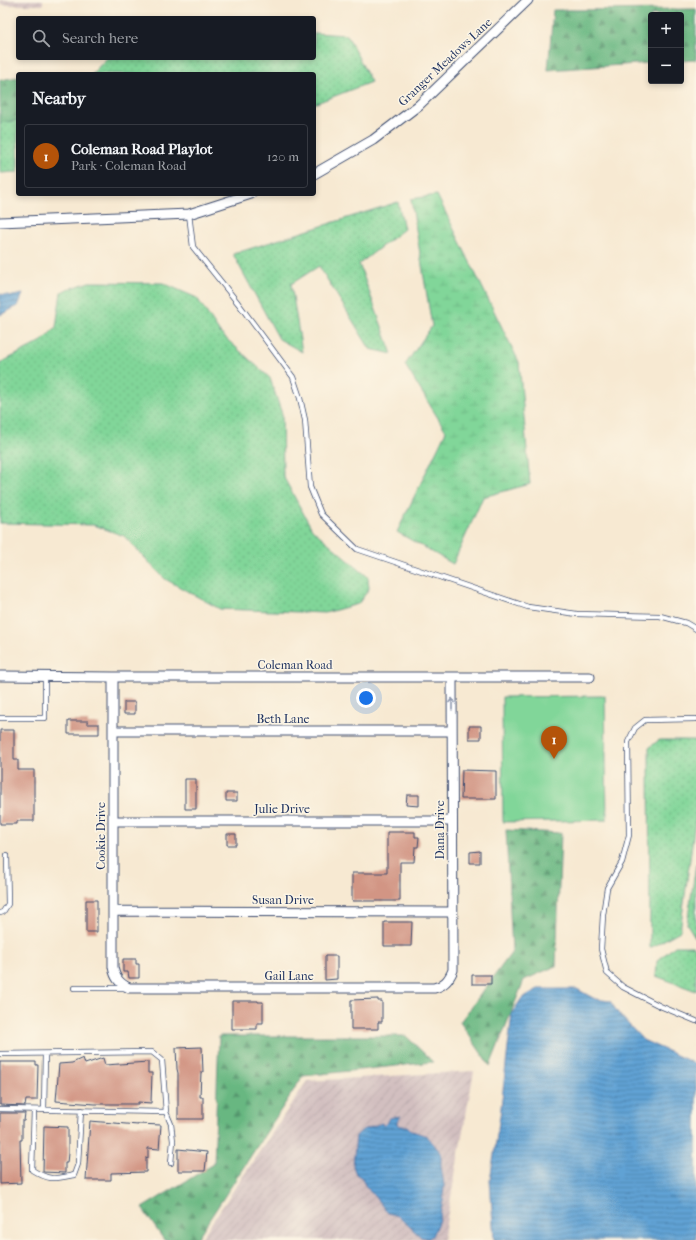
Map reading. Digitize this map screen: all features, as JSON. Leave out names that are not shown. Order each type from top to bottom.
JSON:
[{"type":"street","name":"Granger Meadows Lane","points":[[316,173],[373,140],[419,106],[528,0]]},
{"type":"street","points":[[0,222],[189,214],[245,196]]},
{"type":"street","name":"Coleman Road","points":[[0,676],[590,677]]},
{"type":"street","name":"Cookie Drive","points":[[113,677],[113,967],[115,976],[121,984],[129,988]]},
{"type":"street","name":"Dana Drive","points":[[446,982],[451,976],[452,970],[452,677]]},
{"type":"street","name":"Beth Lane","points":[[113,730],[452,731]]},
{"type":"street","name":"Julie Drive","points":[[113,821],[452,821]]},
{"type":"street","name":"Susan Drive","points":[[113,911],[452,912]]},
{"type":"street","name":"Gail Lane","points":[[129,988],[434,988],[442,987],[446,982]]},
{"type":"lane","points":[[189,214],[193,248],[238,303],[293,377],[305,420],[310,487],[321,514],[357,549],[528,607],[577,614],[660,616],[686,623],[696,629]]},
{"type":"lane","points":[[0,718],[45,718],[44,676]]},
{"type":"lane","points":[[696,719],[645,720],[635,728],[628,742],[629,835],[622,862],[607,888],[603,915],[601,949],[608,973],[623,987],[660,1006],[696,1021]]},
{"type":"lane","points":[[0,913],[3,912],[8,904],[7,855]]},
{"type":"lane","points":[[74,988],[129,988]]},
{"type":"lane","points":[[0,1054],[152,1052],[162,1060],[166,1112],[171,1124],[173,1141],[171,1163]]},
{"type":"lane","points":[[44,1110],[46,1054]]},
{"type":"lane","points":[[0,1109],[166,1112]]},
{"type":"lane","points":[[34,1110],[32,1170],[44,1177],[56,1179],[74,1175],[78,1164],[81,1110]]},
{"type":"shaded area","points":[[0,0],[43,0],[43,5],[0,5]]},
{"type":"shaded area","points":[[474,1071],[443,1240],[200,1240],[307,1081]]},
{"type":"green space","points":[[696,9],[696,60],[684,61],[684,12],[648,12],[648,63],[548,70],[553,10]]},
{"type":"green space","points":[[316,33],[347,35],[371,82],[316,103],[316,72],[94,72],[105,60],[316,60]]},
{"type":"green space","points":[[16,77],[16,120],[0,123],[0,80]]},
{"type":"green space","points":[[16,120],[16,172],[0,173],[0,123]]},
{"type":"green space","points":[[437,195],[519,362],[530,484],[483,497],[453,564],[397,532],[446,431],[405,365],[432,326],[411,199]]},
{"type":"green space","points":[[398,202],[404,229],[359,264],[392,354],[370,349],[319,266],[291,284],[302,352],[279,339],[233,254]]},
{"type":"green space","points":[[89,282],[163,283],[197,298],[220,333],[270,378],[282,414],[283,476],[312,529],[368,577],[369,589],[358,604],[325,613],[220,609],[165,579],[124,536],[94,525],[0,523],[0,364],[42,341],[56,327],[61,292]]},
{"type":"green space","points":[[605,696],[607,820],[503,822],[502,697]]},
{"type":"green space","points":[[659,740],[696,740],[696,815],[680,931],[650,948],[649,748]]},
{"type":"green space","points":[[506,830],[561,833],[556,966],[524,980],[490,1066],[460,1022],[512,952]]},
{"type":"green space","points":[[696,864],[696,936],[695,937],[687,924]]},
{"type":"green space","points":[[675,946],[692,946],[696,948],[696,991],[656,976],[657,961]]},
{"type":"green space","points":[[219,1036],[406,1036],[433,1062],[303,1076],[196,1240],[164,1240],[142,1208],[214,1164]]},
{"type":"water","points":[[0,294],[13,296],[23,294],[18,306],[0,315]]},
{"type":"water","points":[[538,989],[577,989],[595,999],[610,1001],[618,1013],[643,1040],[696,1064],[696,1240],[494,1240],[490,1180],[500,1116],[512,1013],[522,998]]},
{"type":"water","points":[[401,1116],[397,1121],[397,1124],[407,1126],[412,1131],[427,1136],[441,1153],[441,1166],[444,1185],[443,1201],[439,1220],[432,1236],[428,1239],[421,1237],[398,1216],[388,1213],[365,1185],[362,1178],[356,1174],[353,1166],[356,1136],[362,1130],[382,1123],[383,1126],[389,1118]]},
{"type":"building","points":[[124,702],[135,702],[135,714],[124,714]]},
{"type":"building","points":[[68,721],[88,721],[88,724],[99,724],[99,734],[68,734]]},
{"type":"building","points":[[469,726],[481,726],[481,739],[469,739]]},
{"type":"building","points":[[0,730],[14,730],[14,760],[18,760],[18,770],[34,770],[34,821],[17,821],[17,824],[0,824]]},
{"type":"building","points":[[462,770],[496,771],[496,799],[461,799]]},
{"type":"building","points":[[185,779],[196,779],[196,809],[185,809]]},
{"type":"building","points":[[226,793],[237,793],[237,801],[226,801]]},
{"type":"building","points":[[407,795],[419,795],[419,806],[406,805]]},
{"type":"building","points":[[387,832],[415,832],[415,837],[419,837],[418,847],[415,847],[414,862],[400,862],[400,901],[352,901],[352,873],[387,873]]},
{"type":"building","points":[[227,834],[236,834],[236,845],[227,845]]},
{"type":"building","points":[[480,851],[480,863],[470,863],[470,852]]},
{"type":"building","points":[[86,900],[97,900],[97,932],[86,932]]},
{"type":"building","points":[[384,922],[412,922],[411,946],[384,946]]},
{"type":"building","points":[[325,956],[337,956],[337,979],[325,980]]},
{"type":"building","points":[[123,959],[136,959],[136,964],[139,964],[139,978],[129,978],[128,972],[123,972]]},
{"type":"building","points":[[472,975],[491,975],[491,984],[472,984]]},
{"type":"building","points":[[378,999],[378,1001],[382,1001],[382,1022],[378,1022],[378,1029],[351,1029],[351,1000]]},
{"type":"building","points":[[232,1001],[263,1002],[263,1023],[257,1023],[257,1029],[232,1029]]},
{"type":"building","points":[[202,1047],[203,1072],[201,1072],[200,1097],[203,1097],[203,1119],[178,1119],[178,1073],[176,1048]]},
{"type":"building","points":[[83,1058],[85,1064],[103,1058],[105,1065],[148,1062],[148,1073],[152,1073],[151,1103],[138,1102],[138,1104],[95,1104],[56,1101],[59,1064],[72,1063]]},
{"type":"building","points":[[0,1062],[36,1062],[36,1065],[38,1065],[37,1100],[26,1100],[25,1106],[0,1105]]},
{"type":"building","points":[[0,1113],[25,1113],[24,1121],[22,1121],[22,1140],[20,1140],[21,1183],[0,1184]]},
{"type":"building","points":[[90,1121],[138,1125],[161,1125],[159,1149],[148,1148],[148,1158],[146,1157],[146,1172],[111,1173],[111,1180],[86,1180]]},
{"type":"building","points":[[44,1126],[68,1127],[68,1153],[67,1163],[65,1163],[65,1173],[43,1172]]},
{"type":"building","points":[[178,1149],[207,1152],[205,1171],[178,1171]]},
{"type":"place","name":"Coleman Road Playlot","points":[[554,759]]}]
